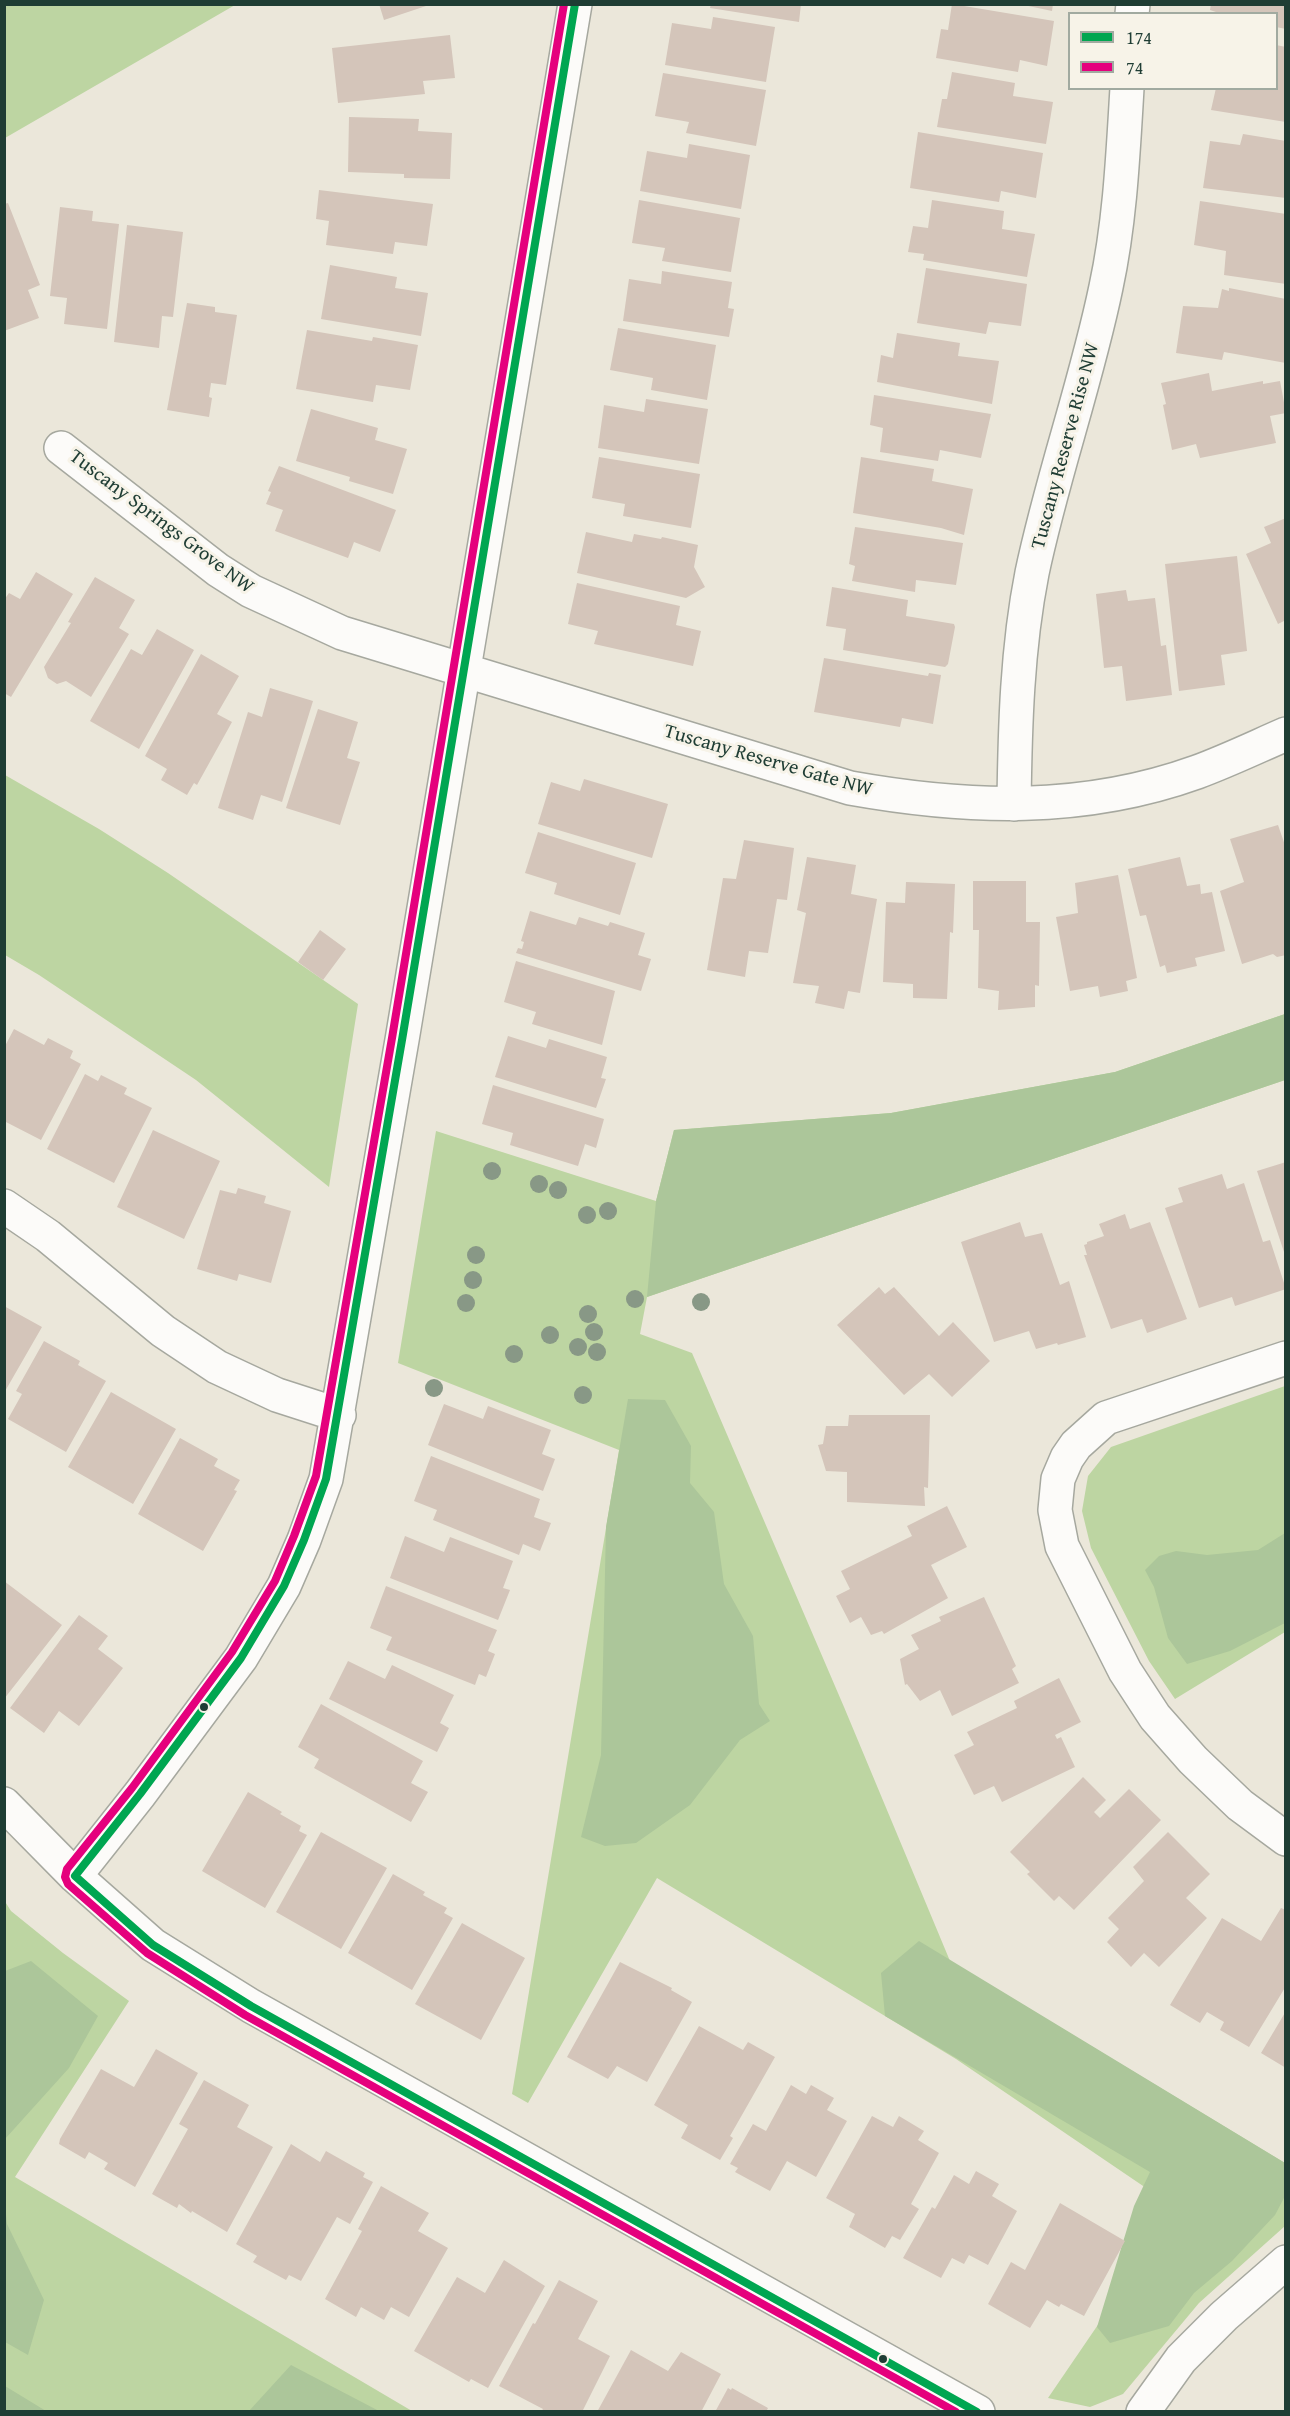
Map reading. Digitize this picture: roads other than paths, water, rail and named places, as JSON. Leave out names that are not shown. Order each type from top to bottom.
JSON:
[{"type":"street","points":[[75,1875],[140,1794],[241,1658],[284,1586],[304,1540],[326,1479],[339,1415],[575,4]]},
{"type":"street","name":"Tuscany Reserve Rise NW","points":[[1014,804],[1020,660],[1032,574],[1106,286],[1119,217],[1127,90]]},
{"type":"street","name":"Tuscany Springs Grove NW","points":[[61,448],[218,570],[251,591],[342,633],[464,670]]},
{"type":"street","name":"Tuscany Reserve Gate NW","points":[[464,670],[850,788],[947,802],[1014,804],[1103,796],[1197,772],[1286,734]]},
{"type":"street","points":[[4,1206],[48,1236],[163,1331],[217,1366],[278,1395],[339,1415]]},
{"type":"street","points":[[1286,1358],[1106,1418],[1076,1445],[1067,1458],[1058,1479],[1055,1510],[1062,1546],[1125,1671],[1155,1717],[1193,1760],[1240,1805],[1286,1839]]},
{"type":"street","points":[[4,1804],[75,1875],[153,1945],[251,2006],[978,2412]]},
{"type":"street","points":[[1143,2412],[1181,2359],[1224,2316],[1286,2262]]}]
